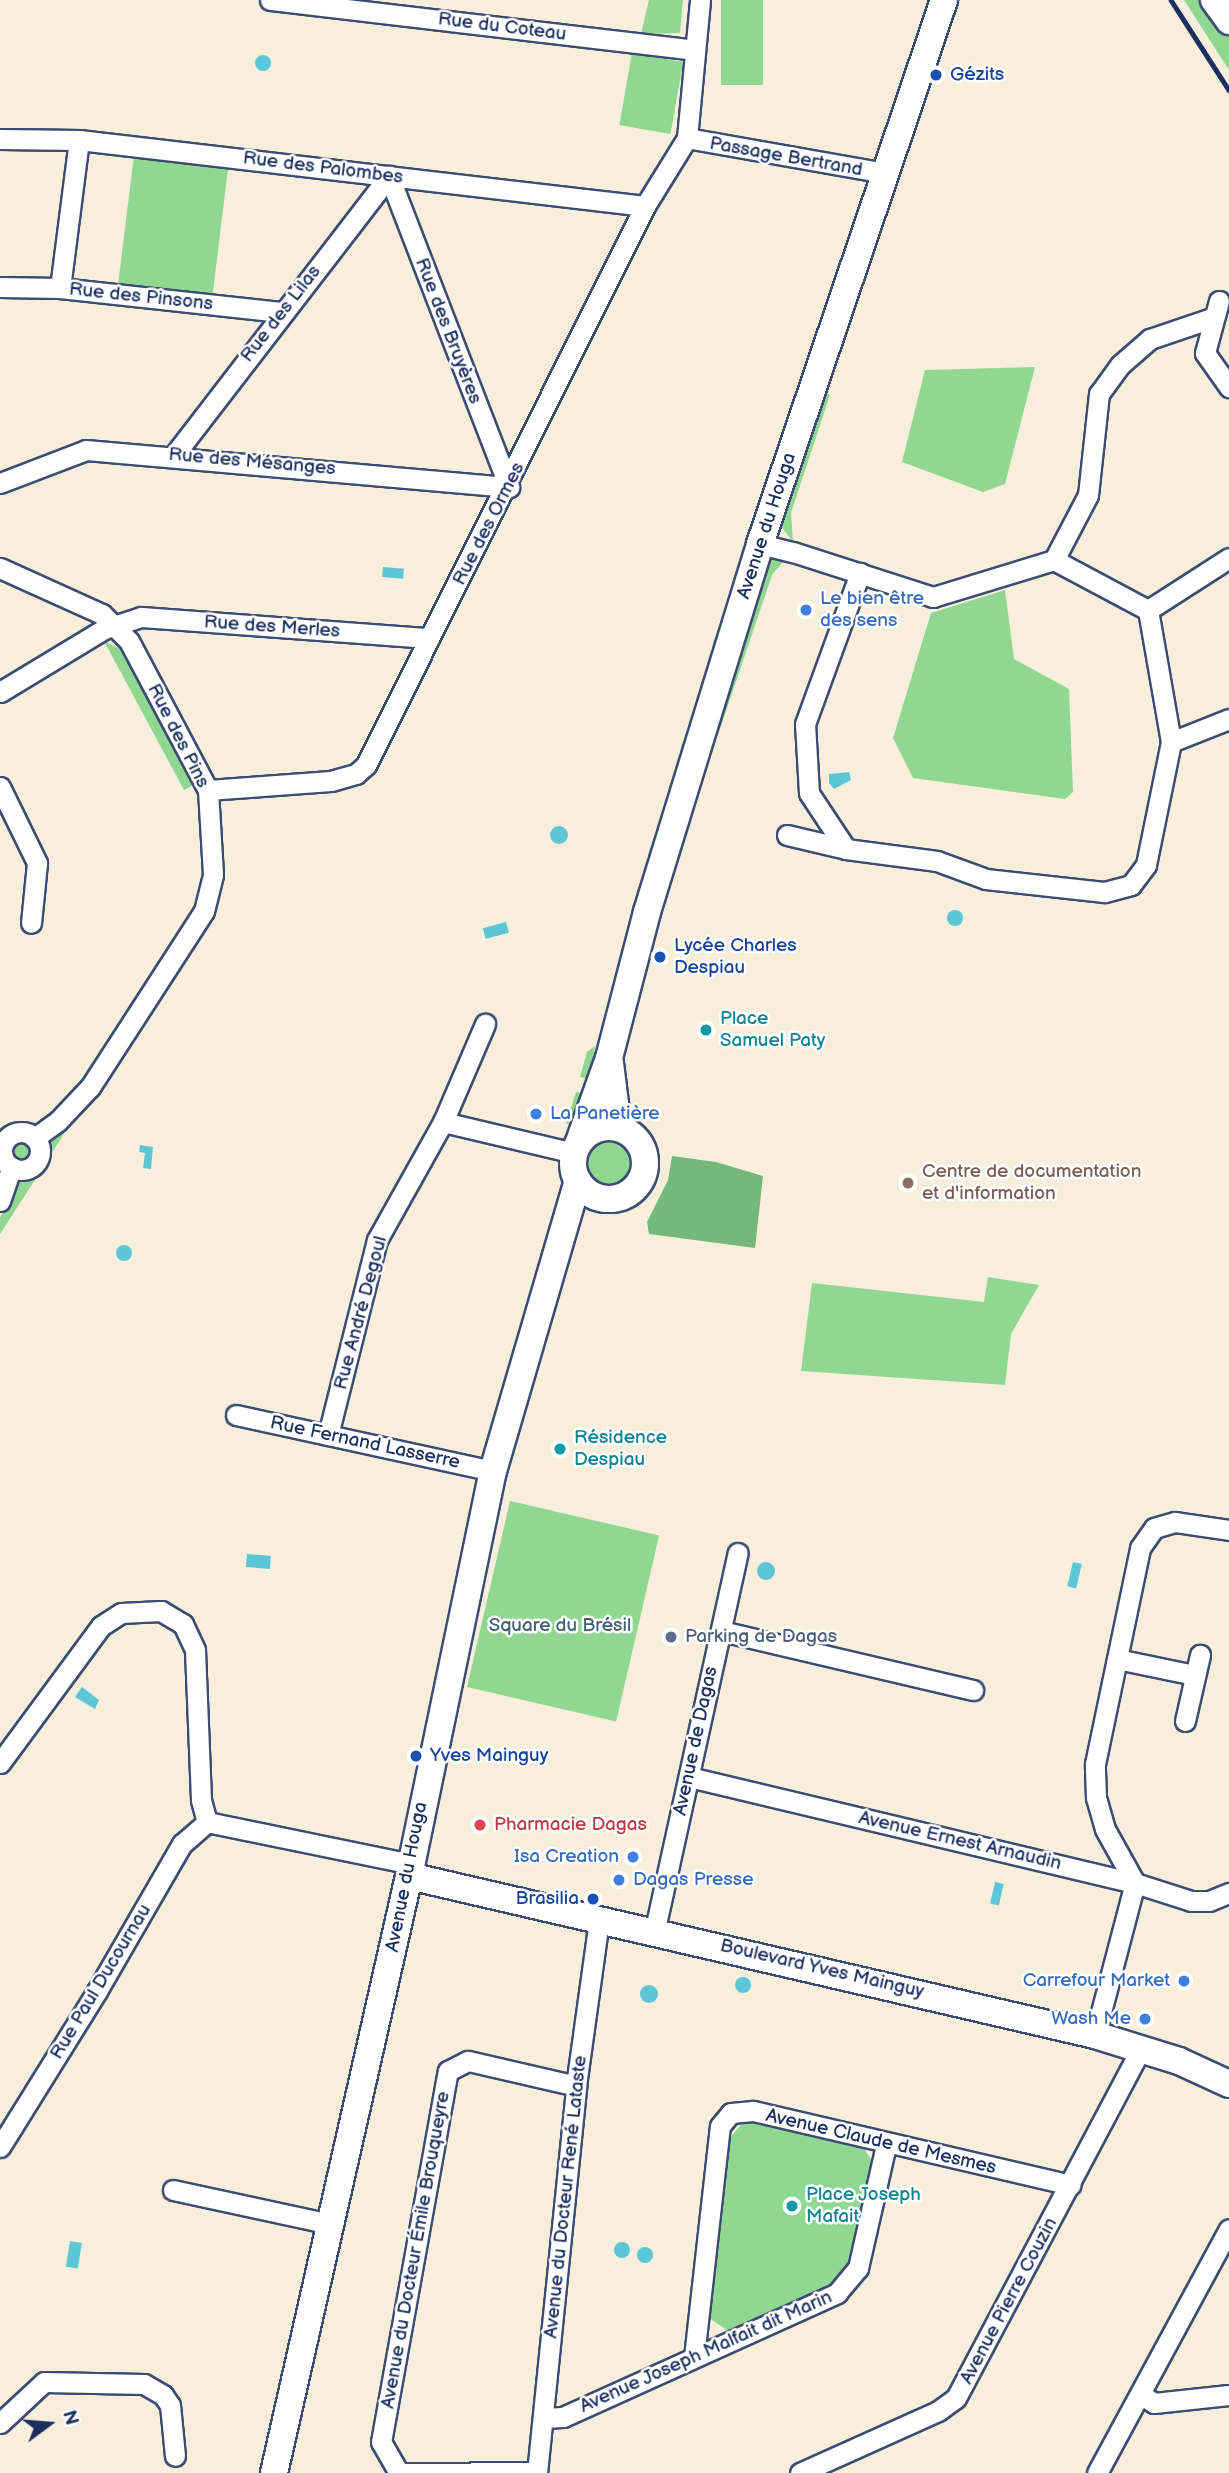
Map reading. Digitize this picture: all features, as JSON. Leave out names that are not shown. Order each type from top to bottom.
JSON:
[{"type":"main road","name":"Avenue du Houga","points":[[577,1148],[609,1058],[647,912],[760,544],[944,0]]},
{"type":"main road","points":[[1214,0],[1229,22]]},
{"type":"main road","name":"Avenue du Houga","points":[[609,1058],[618,1128]]},
{"type":"main road","points":[[618,1128],[639,1141],[646,1165],[643,1175],[620,1198],[587,1189],[577,1148],[594,1129],[618,1128]]},
{"type":"main road","name":"Avenue du Houga","points":[[274,2473],[410,1870],[493,1471],[550,1285],[587,1189]]},
{"type":"main road","name":"Boulevard Yves Mainguy","points":[[410,1870],[599,1921],[655,1929],[1095,2035],[1141,2048],[1229,2084]]},
{"type":"street","name":"Rue du Coteau","points":[[270,0],[693,50]]},
{"type":"street","points":[[687,138],[693,50],[700,0]]},
{"type":"street","name":"Passage Bertrand","points":[[687,138],[886,173]]},
{"type":"street","name":"Rue des Ormes","points":[[208,790],[331,782],[356,774],[366,765],[509,486],[645,206],[687,138]]},
{"type":"street","name":"Rue des Palombes","points":[[0,139],[79,140],[645,206]]},
{"type":"street","points":[[60,288],[79,140]]},
{"type":"street","name":"Rue des Lilas","points":[[175,454],[281,312],[389,176]]},
{"type":"street","name":"Rue des Bruyères","points":[[389,176],[509,486]]},
{"type":"street","name":"Rue des Pinsons","points":[[0,287],[60,288],[281,312]]},
{"type":"street","points":[[1054,560],[1088,495],[1099,394],[1120,365],[1150,339],[1215,310],[1205,353],[1229,387]]},
{"type":"street","name":"Rue des Mésanges","points":[[0,483],[86,450],[175,454],[509,486]]},
{"type":"street","points":[[760,544],[933,597],[1054,560],[1148,610]]},
{"type":"street","points":[[1148,610],[1229,558]]},
{"type":"street","points":[[0,568],[73,599],[117,625]]},
{"type":"street","points":[[846,849],[809,793],[805,724],[860,573]]},
{"type":"street","points":[[786,835],[846,849],[937,861],[986,879],[1104,892],[1131,886],[1146,865],[1171,742],[1148,610]]},
{"type":"street","name":"Rue des Merles","points":[[0,692],[117,625],[141,617],[429,638]]},
{"type":"street","name":"Rue des Pins","points":[[35,1138],[90,1087],[204,911],[213,875],[208,790],[117,625]]},
{"type":"street","points":[[1171,742],[1229,719]]},
{"type":"street","points":[[0,787],[37,863],[31,923]]},
{"type":"street","name":"Rue André Degoul","points":[[328,1436],[377,1240],[443,1122],[485,1024]]},
{"type":"street","points":[[443,1122],[577,1148]]},
{"type":"street","points":[[20,1132],[35,1138],[40,1149],[37,1160],[23,1170],[12,1167],[4,1158],[3,1138],[20,1132]]},
{"type":"street","points":[[0,1201],[12,1167]]},
{"type":"street","name":"Rue Fernand Lasserre","points":[[236,1415],[493,1471]]},
{"type":"street","points":[[1095,2035],[1135,1883],[1105,1829],[1096,1798],[1095,1764],[1140,1548],[1154,1528],[1175,1522],[1229,1530]]},
{"type":"street","name":"Avenue de Dagas","points":[[655,1929],[738,1553]]},
{"type":"street","points":[[0,1763],[102,1626],[121,1613],[161,1611],[183,1624],[195,1650],[201,1800],[207,1822],[410,1870]]},
{"type":"street","points":[[721,1631],[973,1690]]},
{"type":"street","points":[[1185,1721],[1200,1655]]},
{"type":"street","points":[[1117,1659],[1194,1675]]},
{"type":"street","name":"Avenue Ernest Arnaudin","points":[[689,1777],[1135,1883],[1191,1900],[1209,1901],[1229,1893]]},
{"type":"street","name":"Rue Paul Ducournau","points":[[0,2147],[182,1844],[207,1822]]},
{"type":"street","name":"Avenue du Docteur René Lataste","points":[[537,2472],[576,2087],[599,1921]]},
{"type":"street","name":"Avenue Pierre Couzin","points":[[800,2473],[938,2411],[956,2398],[1071,2185],[1141,2048]]},
{"type":"street","name":"Avenue du Docteur Émile Brouqueyre","points":[[537,2472],[400,2473],[381,2442],[448,2071],[468,2061],[576,2087]]},
{"type":"street","name":"Avenue Claude de Mesmes","points":[[694,2357],[720,2126],[731,2113],[753,2111],[886,2145],[1071,2185]]},
{"type":"street","name":"Avenue Joseph Malfait dit Marin","points":[[543,2418],[563,2417],[837,2293],[858,2268],[886,2145]]},
{"type":"street","points":[[173,2190],[330,2224]]},
{"type":"street","points":[[1100,2470],[1226,2241]]},
{"type":"street","points":[[0,2423],[44,2382],[144,2384],[163,2395],[170,2405],[175,2456]]},
{"type":"street","points":[[1143,2396],[1154,2403],[1229,2395]]},
{"type":"green space","points":[[649,0],[683,0],[680,33],[641,34]]},
{"type":"green space","points":[[721,0],[763,0],[763,85],[721,85]]},
{"type":"green space","points":[[1184,0],[1206,0],[1229,35],[1229,70]]},
{"type":"green space","points":[[632,53],[683,62],[671,134],[619,125]]},
{"type":"green space","points":[[134,155],[228,167],[212,296],[118,284]]},
{"type":"green space","points":[[1035,367],[1005,484],[983,492],[902,462],[925,370]]},
{"type":"green space","points":[[824,392],[830,395],[791,513],[793,542],[780,525]]},
{"type":"green space","points":[[780,555],[788,556],[772,575],[718,735],[709,739],[769,561]]},
{"type":"green space","points":[[1005,590],[1014,659],[1069,689],[1073,792],[1065,799],[913,778],[893,738],[931,613]]},
{"type":"green space","points":[[104,641],[126,652],[195,784],[184,790]]},
{"type":"green space","points":[[595,1046],[590,1079],[580,1077],[587,1052]]},
{"type":"green space","points":[[576,1092],[586,1093],[568,1124],[566,1123]]},
{"type":"green space","points":[[67,1129],[48,1159],[47,1139]]},
{"type":"green space","points":[[606,1135],[625,1143],[633,1162],[625,1181],[606,1189],[587,1181],[579,1162],[587,1143]]},
{"type":"green space","points":[[21,1139],[30,1142],[33,1151],[30,1160],[21,1163],[12,1160],[9,1151],[12,1142]]},
{"type":"green space","points":[[672,1156],[716,1162],[763,1176],[755,1248],[649,1234],[647,1222],[668,1180]]},
{"type":"green space","points":[[29,1172],[38,1175],[0,1234],[0,1218],[16,1181]]},
{"type":"green space","points":[[988,1277],[1039,1285],[1011,1334],[1005,1385],[801,1371],[812,1283],[984,1302]]},
{"type":"green space","name":"Square du Brésil","points":[[510,1501],[659,1535],[616,1722],[467,1687]]},
{"type":"green space","name":"Place Joseph Mafait","points":[[744,2121],[863,2147],[873,2163],[854,2250],[841,2275],[822,2290],[728,2331],[708,2317],[729,2139]]},
{"type":"water","points":[[263,55],[269,57],[269,69],[263,71],[257,69],[255,63],[257,57]]},
{"type":"water","points":[[383,567],[404,569],[403,579],[382,577]]},
{"type":"water","points":[[849,772],[851,780],[834,789],[829,783],[829,774]]},
{"type":"water","points":[[555,826],[563,826],[568,835],[566,842],[555,844],[550,839],[550,831]]},
{"type":"water","points":[[955,910],[961,912],[961,924],[955,926],[949,924],[947,918],[949,912]]},
{"type":"water","points":[[506,922],[509,933],[486,939],[483,928]]},
{"type":"water","points":[[140,1145],[153,1147],[151,1169],[143,1168],[145,1153],[139,1152]]},
{"type":"water","points":[[121,1245],[127,1245],[132,1253],[130,1259],[121,1261],[116,1256],[116,1250]]},
{"type":"water","points":[[247,1554],[271,1556],[270,1569],[246,1567]]},
{"type":"water","points":[[766,1562],[772,1565],[775,1571],[772,1577],[766,1580],[760,1577],[757,1571],[760,1565]]},
{"type":"water","points":[[1073,1562],[1082,1564],[1076,1588],[1067,1586]]},
{"type":"water","points":[[82,1687],[99,1700],[95,1709],[75,1697]]},
{"type":"water","points":[[995,1882],[1004,1884],[999,1905],[990,1903]]},
{"type":"water","points":[[743,1977],[751,1985],[743,1993],[735,1985]]},
{"type":"water","points":[[649,1985],[655,1988],[658,1994],[655,2000],[649,2003],[643,2000],[640,1994],[643,1988]]},
{"type":"water","points":[[70,2241],[82,2243],[78,2269],[66,2267]]},
{"type":"water","points":[[619,2242],[625,2242],[630,2250],[628,2256],[619,2258],[614,2253],[614,2247]]},
{"type":"water","points":[[645,2247],[651,2249],[651,2261],[645,2263],[639,2261],[637,2255],[639,2249]]},
{"type":"railway","points":[[1171,0],[1229,90]]},
{"type":"place","name":"Gézits","points":[[936,75]]},
{"type":"place","name":"Le bien être des sens","points":[[806,610]]},
{"type":"place","name":"Lycée Charles Despiau","points":[[660,957]]},
{"type":"place","name":"Place Samuel Paty","points":[[706,1030]]},
{"type":"place","name":"La Panetière","points":[[536,1114]]},
{"type":"place","name":"Centre de documentation et d'information","points":[[908,1183]]},
{"type":"place","name":"Résidence Despiau","points":[[560,1449]]},
{"type":"place","name":"Parking de Dagas","points":[[671,1637]]},
{"type":"place","name":"Yves Mainguy","points":[[416,1756]]},
{"type":"place","name":"Pharmacie Dagas","points":[[480,1825]]},
{"type":"place","name":"Isa Creation","points":[[633,1857]]},
{"type":"place","name":"Dagas Presse","points":[[619,1880]]},
{"type":"place","name":"Brasilia","points":[[593,1899]]},
{"type":"place","name":"Carrefour Market","points":[[1184,1981]]},
{"type":"place","name":"Wash Me","points":[[1145,2019]]},
{"type":"place","name":"Place Joseph Mafait","points":[[792,2206]]}]
